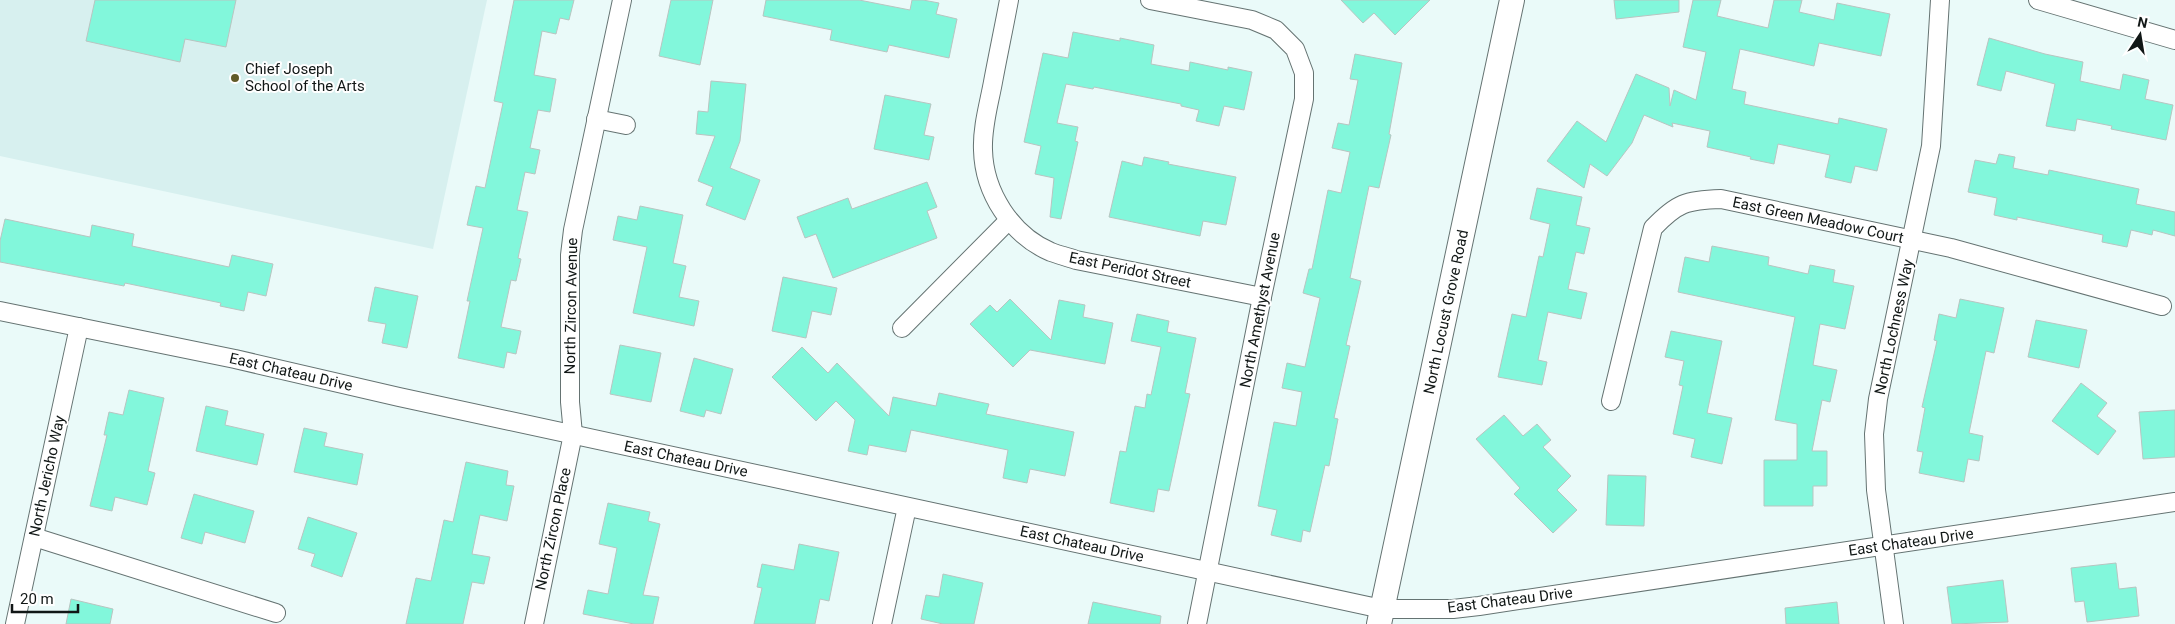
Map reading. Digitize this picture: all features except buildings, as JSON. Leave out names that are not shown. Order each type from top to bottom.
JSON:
[{"type":"main road","name":"North Locust Grove Road","points":[[1381,616],[1512,0]]},
{"type":"street","name":"North Zircon Avenue","points":[[573,434],[570,402],[570,256],[573,230],[622,0]]},
{"type":"street","name":"East Peridot Street","points":[[1009,0],[985,123],[983,149],[989,182],[995,199],[1009,220],[1028,238],[1050,252],[1076,260],[1262,297]]},
{"type":"street","name":"North Amethyst Avenue","points":[[1150,0],[1252,20],[1276,30],[1295,49],[1304,73],[1304,99],[1262,297],[1198,624]]},
{"type":"street","name":"North Lochness Way","points":[[1894,624],[1882,546],[1876,490],[1874,434],[1878,399],[1930,146],[1940,0]]},
{"type":"street","points":[[2038,0],[2175,40]]},
{"type":"street","points":[[596,119],[626,126]]},
{"type":"street","name":"East Green Meadow Court","points":[[1611,401],[1653,228],[1670,210],[1694,200],[1721,200],[1951,248],[2162,306]]},
{"type":"street","points":[[902,328],[1009,220]]},
{"type":"street","name":"East Chateau Drive","points":[[0,311],[235,359],[399,397],[1209,571],[1381,616],[1479,606],[2175,502]]},
{"type":"street","name":"North Jericho Way","points":[[15,624],[79,327]]},
{"type":"street","name":"North Zircon Place","points":[[534,624],[573,434]]},
{"type":"street","points":[[882,624],[907,506]]},
{"type":"street","points":[[34,537],[276,613]]},
{"type":"shaded area","name":"Chief Joseph School of the Arts","points":[[0,0],[487,0],[433,249],[0,156]]},
{"type":"place","name":"Chief Joseph School of the Arts","points":[[235,78]]}]
